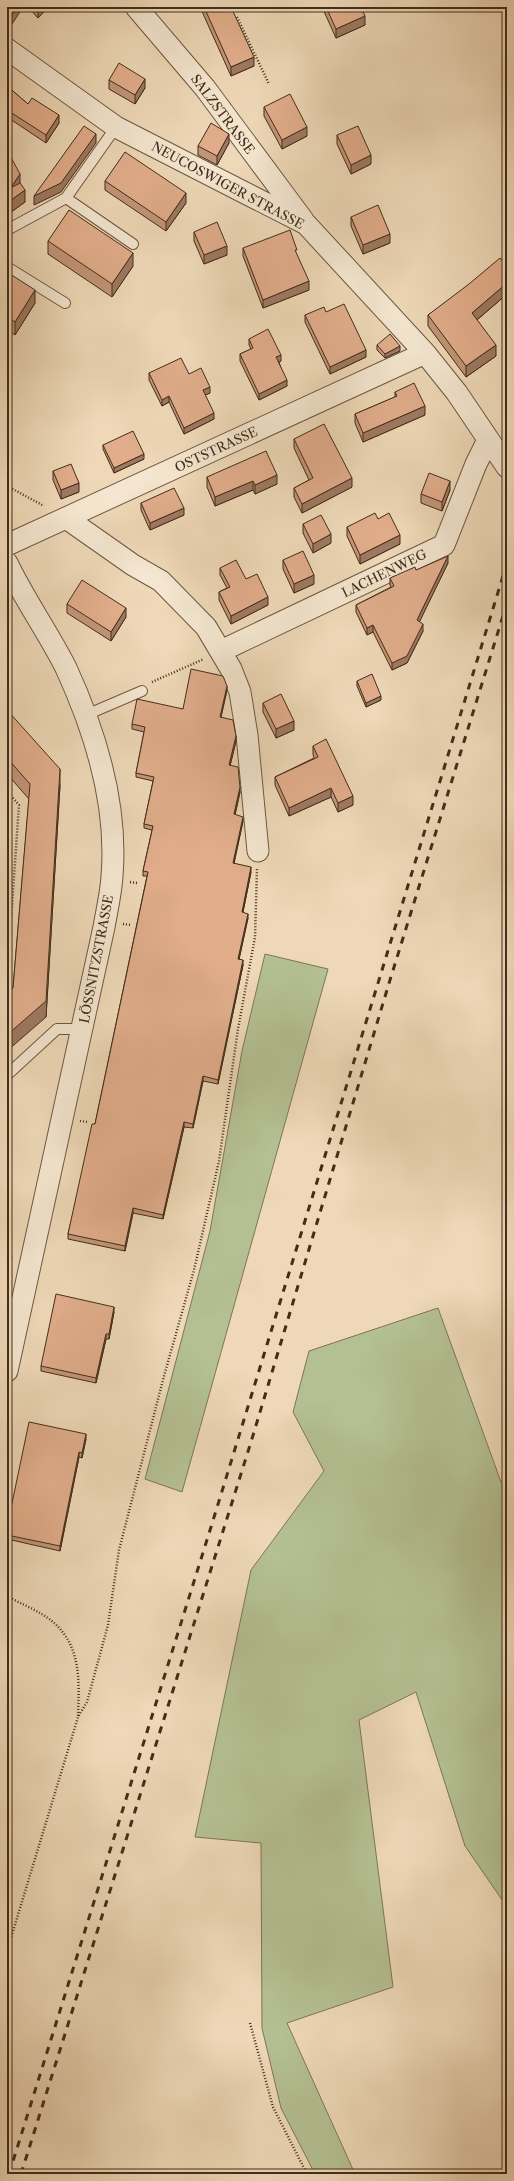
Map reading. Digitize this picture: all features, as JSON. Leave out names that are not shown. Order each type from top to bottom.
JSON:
[{"type":"street","name":"SALZSTRASSE","points":[[136,7],[205,88],[306,224]]},
{"type":"street","name":"NEUCOSWIGER STRASSE","points":[[7,49],[116,127],[306,224],[425,353],[457,393],[507,467]]},
{"type":"street","name":"OSTSTRASSE","points":[[7,545],[425,353]]},
{"type":"street","name":"LACHENWEG","points":[[221,651],[444,545],[476,464],[488,440]]},
{"type":"street","points":[[66,518],[133,565],[161,581],[206,628],[231,668],[241,699],[252,778],[258,851]]},
{"type":"street","name":"LÖSSNITZSTRASSE","points":[[7,562],[20,589],[65,667],[86,715],[102,766],[111,815],[112,875],[104,927],[7,1371]]},
{"type":"lane","points":[[7,230],[66,198],[116,127]]},
{"type":"lane","points":[[66,198],[133,244]]},
{"type":"lane","points":[[7,267],[65,303]]},
{"type":"lane","points":[[86,715],[142,691]]},
{"type":"lane","points":[[7,1075],[57,1029],[82,1029]]},
{"type":"path","points":[[237,17],[269,84]]},
{"type":"path","points":[[7,486],[66,518]]},
{"type":"path","points":[[142,691],[152,682],[221,651]]},
{"type":"path","points":[[7,791],[19,805],[7,977]]},
{"type":"path","points":[[7,1951],[78,1717],[86,1702],[108,1625],[119,1550],[164,1376],[194,1270],[220,1161],[238,1029],[255,937],[258,851]]},
{"type":"path","points":[[7,1596],[52,1622],[69,1641],[79,1673],[78,1717]]},
{"type":"path","points":[[250,2023],[274,2107],[307,2174]]},
{"type":"green space","points":[[265,954],[328,969],[182,1492],[145,1479],[210,1231],[242,1051]]},
{"type":"green space","points":[[438,1308],[501,1482],[507,1480],[507,1907],[465,1846],[416,1692],[359,1720],[393,1987],[287,2023],[355,2174],[315,2174],[281,2108],[262,2028],[261,1843],[195,1837],[251,1570],[324,1471],[293,1412],[309,1351]]},
{"type":"building","points":[[7,7],[17,7],[7,22]]},
{"type":"building","points":[[204,7],[231,7],[254,57],[231,67]]},
{"type":"building","points":[[326,7],[361,7],[365,16],[336,29]]},
{"type":"building","points":[[119,63],[145,79],[135,95],[109,80]]},
{"type":"building","points":[[7,86],[28,104],[32,98],[59,115],[46,135],[7,110]]},
{"type":"building","points":[[290,94],[307,127],[282,140],[264,107]]},
{"type":"building","points":[[211,123],[229,134],[217,156],[198,146]]},
{"type":"building","points":[[84,126],[96,134],[61,183],[34,196]]},
{"type":"building","points":[[358,126],[371,155],[351,165],[337,135]]},
{"type":"building","points":[[7,150],[20,174],[10,189],[7,184]]},
{"type":"building","points":[[125,152],[186,193],[166,222],[105,181]]},
{"type":"building","points":[[20,183],[25,190],[7,203],[7,190]]},
{"type":"building","points":[[378,205],[390,234],[363,245],[351,217]]},
{"type":"building","points":[[69,210],[133,253],[112,284],[48,241]]},
{"type":"building","points":[[217,222],[227,246],[204,255],[194,232]]},
{"type":"building","points":[[290,230],[297,250],[295,250],[309,281],[263,300],[243,248]]},
{"type":"building","points":[[500,258],[507,267],[507,283],[472,313],[496,345],[466,366],[428,315]]},
{"type":"building","points":[[7,272],[35,290],[15,322],[7,317]]},
{"type":"building","points":[[344,304],[366,350],[330,367],[305,315],[324,307],[326,312]]},
{"type":"building","points":[[268,329],[281,355],[276,357],[287,380],[259,394],[240,354],[253,348],[249,339]]},
{"type":"building","points":[[390,334],[400,346],[385,354],[377,345]]},
{"type":"building","points":[[181,358],[189,374],[201,368],[210,387],[203,390],[214,413],[184,428],[169,396],[162,400],[149,373]]},
{"type":"building","points":[[414,383],[425,406],[363,433],[355,414],[397,396],[395,392]]},
{"type":"building","points":[[324,424],[352,478],[302,504],[294,488],[313,478],[294,439]]},
{"type":"building","points":[[133,431],[144,454],[114,468],[103,445]]},
{"type":"building","points":[[266,451],[277,475],[255,485],[253,481],[215,497],[207,477]]},
{"type":"building","points":[[71,464],[79,483],[61,490],[53,471]]},
{"type":"building","points":[[429,473],[450,481],[442,502],[421,494]]},
{"type":"building","points":[[174,488],[184,508],[150,523],[141,503]]},
{"type":"building","points":[[375,513],[378,519],[389,513],[400,535],[360,555],[347,527]]},
{"type":"building","points":[[321,515],[331,534],[313,544],[303,524]]},
{"type":"building","points":[[303,551],[314,575],[294,584],[283,560]]},
{"type":"building","points":[[448,556],[417,620],[423,624],[407,656],[392,663],[373,625],[367,628],[356,605],[394,586],[390,578],[415,567],[416,570]]},
{"type":"building","points":[[236,560],[246,579],[257,574],[268,597],[231,616],[219,592],[230,587],[220,568]]},
{"type":"building","points":[[82,580],[126,608],[111,632],[67,604]]},
{"type":"building","points":[[191,669],[223,676],[227,686],[220,717],[233,720],[236,736],[229,765],[238,767],[240,787],[234,814],[243,817],[233,863],[251,867],[242,912],[248,914],[238,959],[243,960],[218,1080],[203,1076],[193,1124],[184,1122],[163,1215],[133,1208],[125,1246],[68,1234],[92,1124],[95,1124],[148,872],[143,871],[153,826],[144,824],[154,777],[136,773],[145,727],[132,724],[137,699],[183,709]]},
{"type":"building","points":[[372,674],[381,696],[366,703],[357,681]]},
{"type":"building","points":[[281,694],[294,721],[276,729],[263,703]]},
{"type":"building","points":[[7,710],[60,769],[46,1001],[7,1035],[7,993],[13,988],[30,784],[7,758]]},
{"type":"building","points":[[326,739],[353,796],[338,803],[331,788],[289,808],[275,777],[318,757],[313,746]]},
{"type":"building","points":[[56,1294],[114,1307],[109,1334],[106,1334],[96,1378],[41,1366]]},
{"type":"building","points":[[29,1422],[86,1434],[82,1453],[79,1452],[60,1546],[7,1535],[7,1511],[8,1508],[11,1508]]},
{"type":"railway","points":[[9,2174],[211,1527],[507,563]]},
{"type":"railway","points":[[21,2174],[251,1442],[390,980],[507,603]]}]
